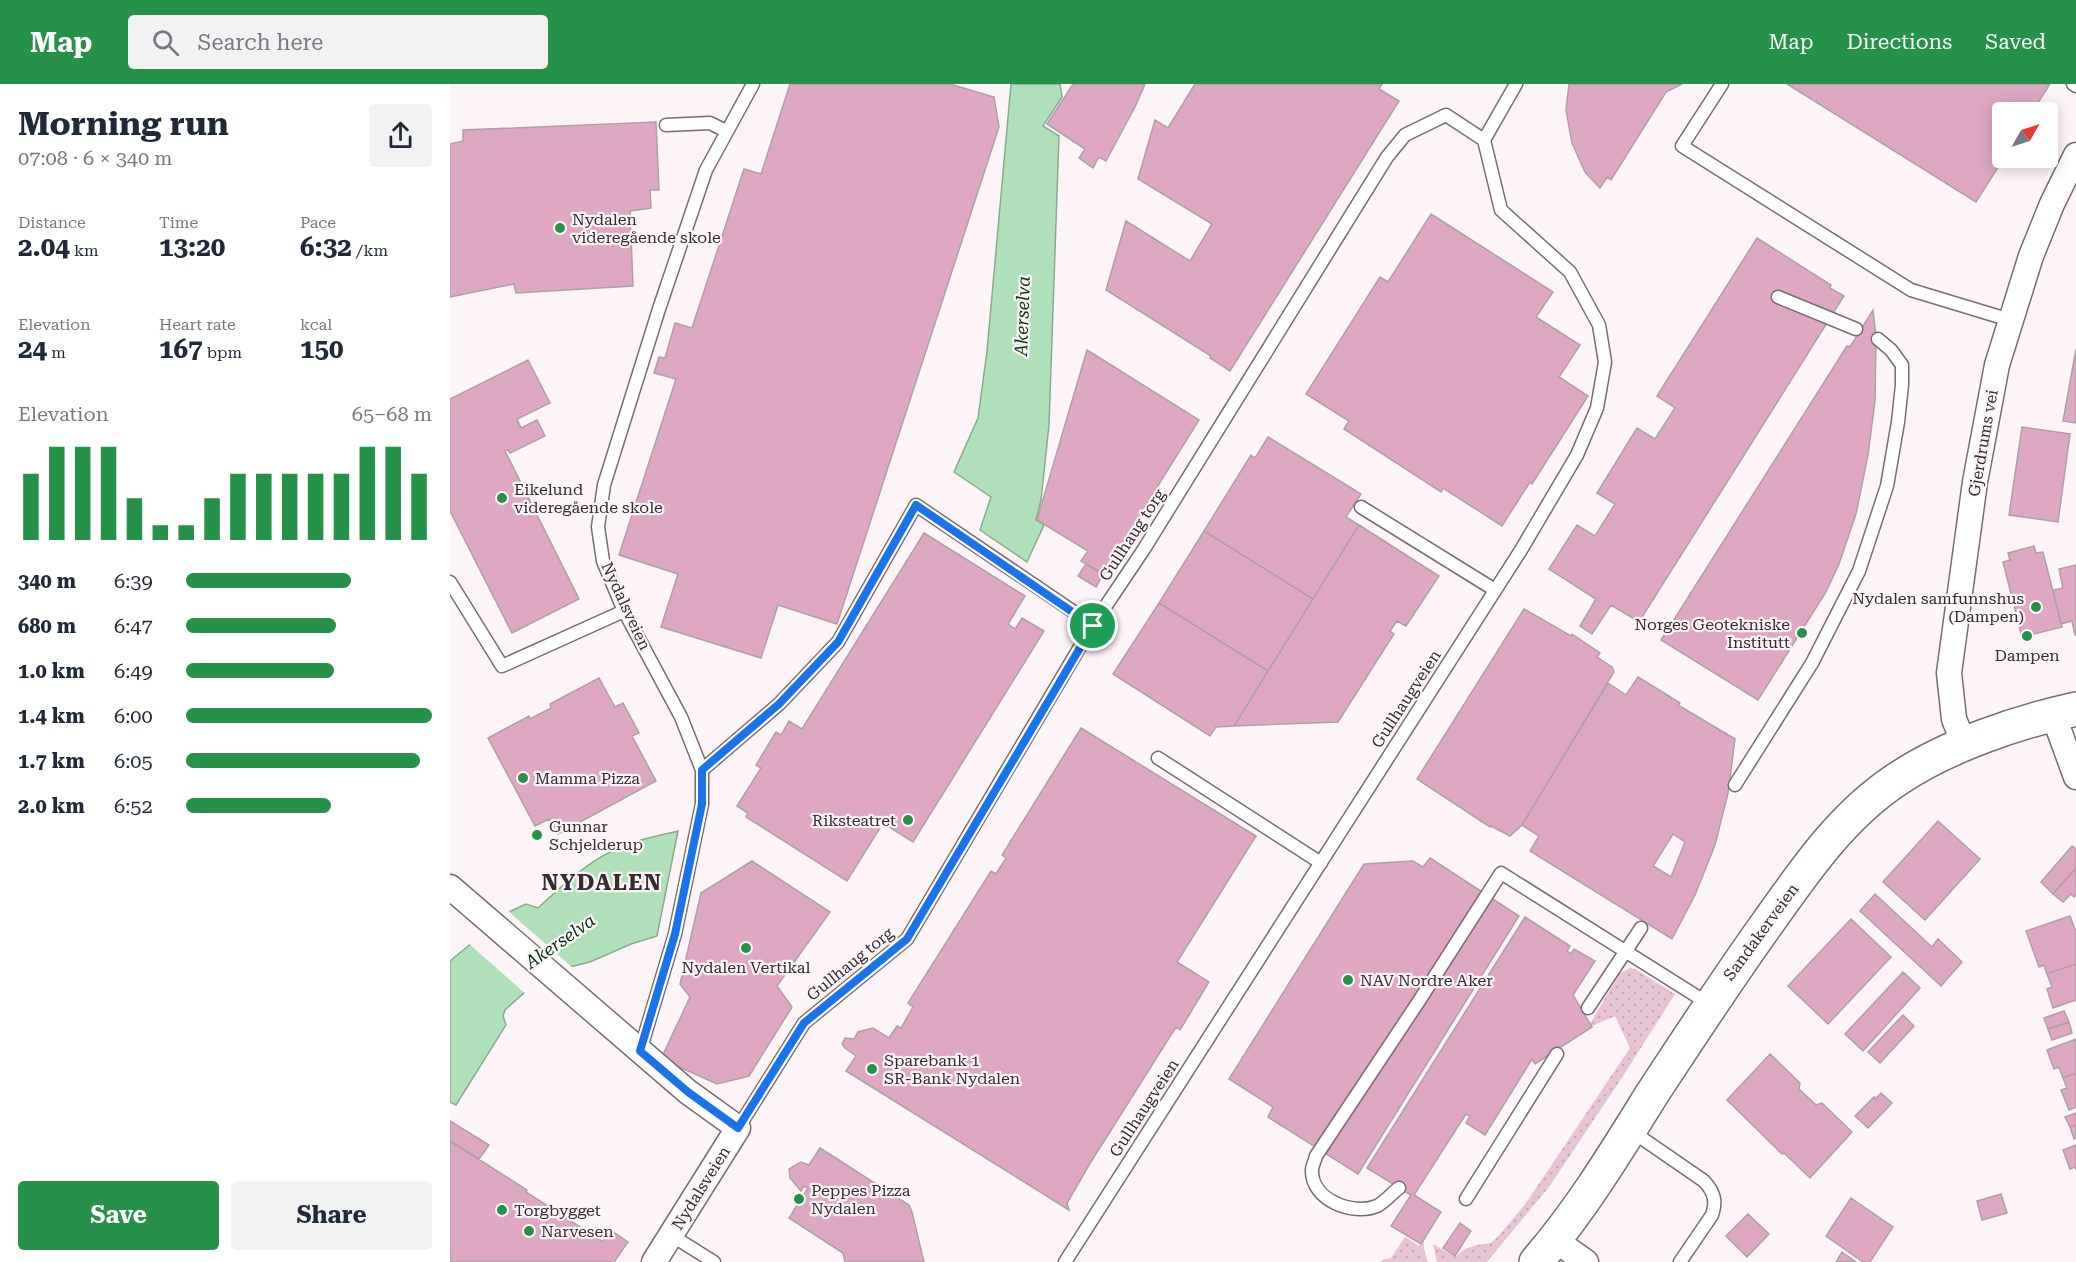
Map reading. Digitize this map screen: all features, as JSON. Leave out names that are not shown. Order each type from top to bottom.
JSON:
[{"type":"street","name":"Gjerdrums vei","points":[[1964,744],[1954,719],[1949,673],[1975,482],[1997,365],[2031,256],[2052,204],[2076,155]]},
{"type":"street","name":"Sandakerveien","points":[[1546,1251],[1579,1208],[1710,1005],[1805,870],[1832,837],[1894,781],[1922,764],[1964,744],[2065,711]]},
{"type":"street","points":[[2065,711],[2076,777]]},
{"type":"street","name":"Nydalsveien","points":[[450,887],[688,1092],[738,1128],[654,1262]]},
{"type":"street","points":[[1546,1251],[1586,1262]]},
{"type":"lane","name":"Nydalsveien","points":[[640,1051],[675,934],[702,804],[702,770],[681,717],[624,611],[603,561],[598,527],[604,485],[659,309],[706,170],[753,84]]},
{"type":"lane","points":[[1484,140],[1516,84]]},
{"type":"lane","points":[[1722,84],[1682,146],[1911,291],[2010,320]]},
{"type":"lane","name":"Gullhaug torg","points":[[738,1128],[804,1023],[907,939],[1093,626],[1144,549],[1387,157],[1405,135],[1446,115],[1484,140]]},
{"type":"lane","points":[[666,125],[710,123],[726,131]]},
{"type":"lane","name":"Gullhaugveien","points":[[1065,1262],[1495,590],[1577,455],[1597,408],[1605,362],[1599,325],[1570,272],[1502,210],[1484,140]]},
{"type":"lane","points":[[1778,297],[1856,329]]},
{"type":"lane","points":[[1735,785],[1812,663],[1858,571],[1887,486],[1898,422],[1902,365],[1892,350],[1878,339]]},
{"type":"lane","points":[[702,770],[779,704],[838,642],[916,505],[1093,626]]},
{"type":"lane","points":[[1361,507],[1495,590]]},
{"type":"lane","points":[[450,582],[502,666],[624,611]]},
{"type":"lane","points":[[1158,758],[1321,863]]},
{"type":"lane","points":[[1399,1188],[1379,1205],[1367,1209],[1348,1207],[1323,1196],[1316,1185],[1312,1171],[1316,1156],[1501,873],[1710,1005]]},
{"type":"lane","points":[[1588,1008],[1641,928]]},
{"type":"lane","points":[[1466,1199],[1557,1054]]},
{"type":"lane","points":[[1629,1130],[1711,1188],[1715,1206],[1712,1215],[1680,1262]]},
{"type":"lane","points":[[671,1235],[714,1262]]},
{"type":"shaded area","points":[[1630,968],[1675,994],[1625,1073],[1549,1187],[1487,1262],[1437,1262],[1433,1244],[1455,1257],[1465,1249],[1491,1243],[1501,1233],[1526,1203],[1630,1048],[1615,1016],[1592,1026],[1590,1024],[1620,973]]},
{"type":"shaded area","points":[[1405,1237],[1419,1246],[1424,1240],[1428,1262],[1382,1262],[1381,1260],[1391,1258]]},
{"type":"water","name":"Akerselva","points":[[1011,84],[1060,84],[1062,97],[1043,126],[1059,136],[1049,425],[1041,500],[1036,520],[1044,525],[1027,562],[980,530],[991,497],[954,472],[978,418],[987,351]]},
{"type":"water","name":"Akerselva","points":[[678,831],[657,936],[631,944],[590,962],[565,968],[535,983],[505,1010],[503,1016],[506,1025],[456,1105],[450,1102],[450,961],[511,911],[526,904],[538,908],[580,871],[603,856],[647,838]]},
{"type":"pier","points":[[507,910],[574,969],[547,980],[527,995],[467,942]]},
{"type":"building","points":[[790,84],[950,84],[994,97],[999,127],[837,624],[778,605],[761,658],[661,627],[678,574],[619,555],[676,379],[654,373],[659,357],[665,358],[675,323],[692,328],[744,169],[761,174]]},
{"type":"building","points":[[1073,84],[1145,84],[1106,161],[1099,157],[1093,168],[1079,158],[1085,149],[1047,124]]},
{"type":"building","points":[[1195,84],[1382,84],[1379,89],[1399,101],[1230,371],[1210,358],[1211,356],[1106,290],[1126,221],[1190,261],[1212,224],[1138,179],[1155,120],[1168,128]]},
{"type":"building","points":[[1569,84],[1682,84],[1666,92],[1611,180],[1607,177],[1600,188],[1585,172],[1572,143],[1566,110]]},
{"type":"building","points":[[1787,84],[2050,84],[2038,102],[1992,102],[1992,168],[1998,168],[1976,202]]},
{"type":"building","points":[[656,122],[659,190],[650,190],[651,208],[630,211],[633,286],[516,293],[514,284],[450,297],[450,144],[463,141],[463,130]]},
{"type":"building","points":[[1431,214],[1553,292],[1536,317],[1580,345],[1559,377],[1588,396],[1532,484],[1530,482],[1502,526],[1443,488],[1441,492],[1344,429],[1349,421],[1306,394],[1380,277],[1388,282]]},
{"type":"building","points":[[1757,238],[1831,285],[1830,288],[1844,296],[1639,622],[1611,605],[1592,634],[1580,626],[1596,599],[1549,569],[1577,525],[1595,536],[1615,504],[1597,493],[1637,428],[1655,439],[1675,408],[1657,396]]},
{"type":"building","points":[[1873,310],[1876,337],[1875,401],[1868,455],[1856,514],[1839,564],[1826,592],[1758,700],[1661,640],[1847,346],[1850,347]]},
{"type":"building","points":[[2076,349],[2076,423],[2063,421]]},
{"type":"building","points":[[1087,350],[1199,420],[1103,574],[1081,561],[1088,551],[1037,520]]},
{"type":"building","points":[[528,360],[550,403],[517,419],[521,428],[537,420],[545,436],[510,453],[508,450],[505,451],[579,599],[512,633],[450,511],[450,399]]},
{"type":"building","points":[[2022,427],[2070,434],[2058,522],[2009,515]]},
{"type":"building","points":[[1268,437],[1361,494],[1346,517],[1359,525],[1313,599],[1204,531],[1251,455],[1255,458]]},
{"type":"building","points":[[1359,525],[1439,576],[1406,626],[1397,621],[1390,631],[1394,634],[1338,722],[1234,726]]},
{"type":"building","points":[[1204,531],[1313,599],[1268,671],[1159,603]]},
{"type":"building","points":[[924,533],[1025,596],[1008,624],[1015,629],[1022,618],[1044,631],[913,842],[883,823],[847,881],[746,817],[748,813],[737,806],[761,768],[756,765],[776,732],[781,735],[789,721],[802,729]]},
{"type":"building","name":"Nydalen samfunnshus (Dampen)","points":[[2034,546],[2036,553],[2043,552],[2062,627],[2022,637],[2003,562],[2010,560],[2008,553]]},
{"type":"building","points":[[1086,564],[1103,575],[1096,587],[1078,576]]},
{"type":"building","points":[[2076,565],[2075,635],[2072,621],[2061,624],[2053,590],[2063,588],[2059,569]]},
{"type":"building","points":[[1159,603],[1268,671],[1234,726],[1216,727],[1210,736],[1113,674]]},
{"type":"building","points":[[1524,609],[1571,636],[1572,634],[1600,653],[1597,657],[1612,667],[1614,672],[1522,825],[1510,836],[1490,827],[1417,779]]},
{"type":"building","points":[[1638,677],[1680,703],[1678,705],[1735,739],[1728,793],[1715,845],[1695,895],[1672,939],[1530,851],[1539,836],[1522,825],[1608,683],[1626,695]],"holes":[[[1673,834],[1685,842],[1671,877],[1653,866]]]},
{"type":"building","points":[[599,678],[615,707],[623,703],[639,733],[632,736],[656,781],[558,834],[549,819],[535,826],[488,738],[529,716],[530,719],[551,708],[550,704]]},
{"type":"building","points":[[1081,728],[1256,836],[1177,962],[1209,982],[1180,1030],[1176,1027],[1089,1165],[1067,1203],[1069,1210],[846,1071],[856,1056],[842,1044],[845,1038],[854,1039],[858,1032],[873,1028],[889,1038],[897,1026],[901,1028],[913,1007],[908,1003],[991,871],[996,874],[1006,858],[1002,855]]},
{"type":"building","points":[[1938,821],[1980,859],[1925,920],[1883,882]]},
{"type":"building","points":[[2072,846],[2076,849],[2076,868],[2053,894],[2041,882]]},
{"type":"building","points":[[1430,858],[1519,916],[1358,1174],[1268,1117],[1273,1107],[1229,1079],[1364,864],[1413,861],[1423,867]]},
{"type":"building","name":"Nydalen Vertikal","points":[[752,861],[830,912],[777,986],[792,1007],[749,1076],[717,1084],[661,1059],[690,997],[680,984],[701,893]]},
{"type":"building","points":[[2076,868],[2076,895],[2074,897],[2071,894],[2063,902],[2053,894]]},
{"type":"building","points":[[1875,894],[1932,947],[1938,939],[1962,962],[1941,986],[1860,911]]},
{"type":"building","points":[[2070,916],[2076,932],[2076,964],[2047,974],[2044,965],[2039,967],[2026,931]]},
{"type":"building","points":[[1525,917],[1570,946],[1567,951],[1571,954],[1574,949],[1595,961],[1573,995],[1592,1027],[1535,1064],[1532,1059],[1485,1135],[1466,1123],[1470,1116],[1466,1114],[1414,1195],[1441,1212],[1421,1244],[1391,1226],[1411,1195],[1367,1168]]},
{"type":"building","points":[[1851,919],[1891,957],[1828,1024],[1788,986]]},
{"type":"building","points":[[2076,964],[2076,1000],[2053,1008],[2047,989],[2052,987],[2047,974]]},
{"type":"building","points":[[1903,972],[1920,988],[1863,1051],[1845,1034]]},
{"type":"building","points":[[2064,1011],[2069,1022],[2048,1029],[2044,1018]]},
{"type":"building","points":[[1903,1015],[1914,1026],[1880,1063],[1868,1052]]},
{"type":"building","points":[[2069,1022],[2072,1033],[2052,1040],[2048,1029]]},
{"type":"building","points":[[2076,1039],[2076,1073],[2063,1078],[2059,1067],[2054,1069],[2047,1050]]},
{"type":"building","points":[[1770,1054],[1800,1083],[1799,1089],[1816,1105],[1822,1103],[1852,1132],[1810,1178],[1727,1100]]},
{"type":"building","points":[[2076,1073],[2076,1107],[2069,1110],[2061,1090],[2067,1088],[2063,1078]]},
{"type":"building","points":[[1881,1093],[1892,1103],[1868,1128],[1855,1116]]},
{"type":"building","points":[[2076,1113],[2076,1125],[2070,1127],[2065,1117]]},
{"type":"building","points":[[450,1121],[489,1145],[479,1159],[450,1141]]},
{"type":"building","points":[[2076,1125],[2076,1138],[2074,1139],[2070,1127]]},
{"type":"building","name":"Torgbygget","points":[[450,1141],[603,1242],[609,1229],[628,1242],[614,1262],[450,1262]]},
{"type":"building","points":[[2076,1145],[2076,1170],[2075,1167],[2070,1169],[2063,1150]]},
{"type":"building","points":[[820,1148],[909,1205],[924,1262],[845,1262],[843,1253],[789,1218],[808,1188],[804,1186],[801,1191],[790,1178],[789,1169],[801,1162],[809,1165]]},
{"type":"building","points":[[2001,1194],[2007,1213],[1982,1220],[1977,1201]]},
{"type":"building","points":[[1851,1198],[1893,1227],[1870,1262],[1863,1262],[1826,1236]]},
{"type":"building","points":[[1748,1214],[1769,1234],[1747,1257],[1726,1236]]},
{"type":"building","points":[[1460,1223],[1471,1231],[1455,1256],[1443,1248]]},
{"type":"building","points":[[1842,1252],[1856,1262],[1836,1262]]},
{"type":"place","name":"Nydalen videregående skole","points":[[560,228]]},
{"type":"place","name":"Eikelund videregående skole","points":[[502,498]]},
{"type":"place","name":"Nydalen samfunnshus (Dampen)","points":[[2036,607]]},
{"type":"place","name":"Norges Geotekniske Institutt","points":[[1802,633]]},
{"type":"place","name":"Dampen","points":[[2027,636]]},
{"type":"place","name":"Mamma Pizza","points":[[523,778]]},
{"type":"place","name":"Riksteatret","points":[[908,820]]},
{"type":"place","name":"Gunnar Schjelderup","points":[[537,835]]},
{"type":"place","name":"Nydalen Vertikal","points":[[746,948]]},
{"type":"place","name":"NAV Nordre Aker","points":[[1348,980]]},
{"type":"place","name":"Sparebank 1 SR-Bank Nydalen","points":[[872,1069]]},
{"type":"place","name":"Peppes Pizza Nydalen","points":[[799,1199]]},
{"type":"place","name":"Torgbygget","points":[[502,1210]]},
{"type":"place","name":"Narvesen","points":[[529,1231]]},
{"type":"district","name":"NYDALEN","points":[[602,882]]},
{"type":"route","points":[[916,505],[1093,626],[907,939],[804,1023],[738,1128],[688,1092],[640,1051],[675,934],[702,804],[702,770],[779,704],[838,642],[916,505]]}]
